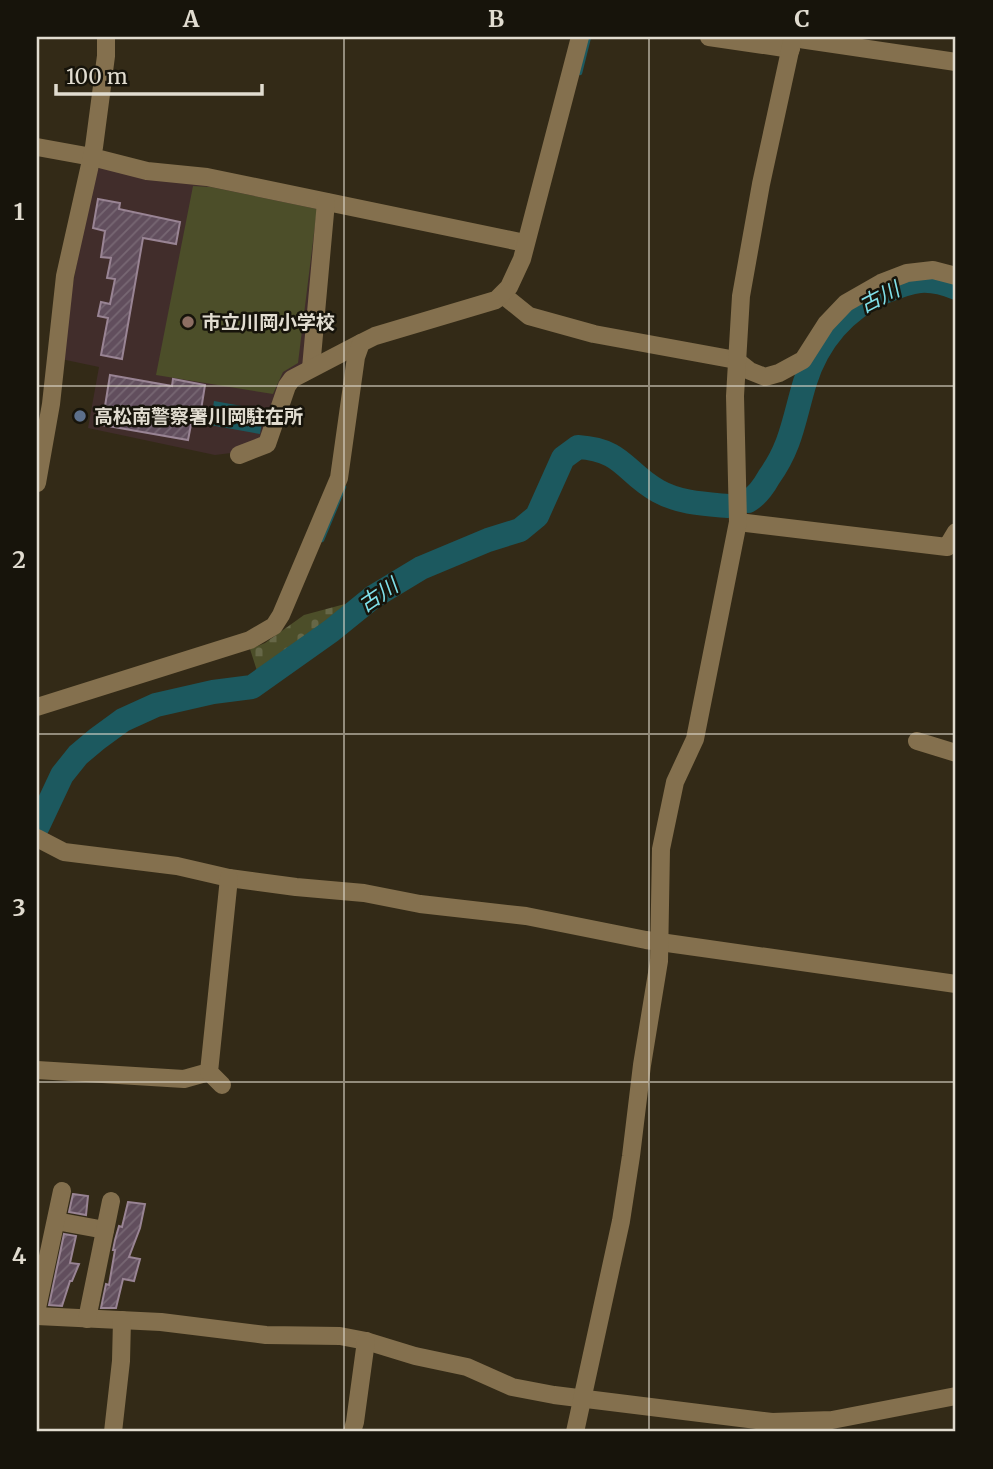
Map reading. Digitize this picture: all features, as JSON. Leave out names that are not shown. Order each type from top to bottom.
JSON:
[{"type":"street","points":[[37,483],[42,420],[65,276],[92,157],[106,56],[106,37]]},
{"type":"street","points":[[239,455],[267,444],[287,386],[292,379],[375,336],[496,300],[503,295],[515,276],[526,243],[580,37]]},
{"type":"street","points":[[709,37],[792,41],[956,62]]},
{"type":"street","points":[[575,1432],[621,1221],[661,942],[661,849],[676,782],[697,727],[738,522],[734,396],[743,283],[792,41]]},
{"type":"street","points":[[37,147],[148,171],[207,177],[526,243]]},
{"type":"street","points":[[311,368],[326,202]]},
{"type":"street","points":[[503,295],[529,316],[594,334],[736,360],[750,371],[765,377],[803,360],[826,324],[846,303],[881,283],[907,273],[933,270],[956,276]]},
{"type":"street","points":[[37,707],[250,640],[274,626],[339,478],[356,357],[361,343]]},
{"type":"street","points":[[738,522],[947,547],[956,531]]},
{"type":"street","points":[[917,741],[956,753]]},
{"type":"street","points":[[37,838],[64,852],[177,866],[229,878],[364,893],[420,904],[526,916],[661,942],[956,984]]},
{"type":"street","points":[[37,1070],[216,1079],[229,878]]},
{"type":"street","points":[[37,1308],[62,1191]]},
{"type":"street","points":[[88,1319],[111,1201]]},
{"type":"street","points":[[56,1221],[106,1230]]},
{"type":"street","points":[[37,1317],[161,1322],[266,1335],[340,1336],[366,1340],[415,1356],[467,1367],[512,1387],[581,1399],[772,1422],[832,1420],[956,1396]]},
{"type":"street","points":[[113,1432],[121,1361],[122,1321]]},
{"type":"street","points":[[352,1432],[366,1340]]},
{"type":"shaded area","name":"市立川岡小学校","points":[[100,167],[208,182],[321,207],[304,367],[265,439],[231,453],[215,455],[88,428],[99,367],[61,359],[93,175]]},
{"type":"green space","points":[[193,186],[211,187],[317,209],[298,363],[283,372],[273,394],[156,375]]},
{"type":"green space","points":[[345,604],[346,610],[261,676],[252,678],[257,671],[250,649],[265,643],[304,615]]},
{"type":"water","points":[[214,401],[264,410],[260,434],[210,425]]},
{"type":"building","points":[[98,199],[120,203],[119,209],[180,222],[176,244],[143,238],[122,359],[101,355],[108,318],[98,316],[101,302],[110,304],[115,279],[107,278],[111,258],[101,257],[105,231],[93,228]]},
{"type":"building","points":[[110,375],[172,386],[173,379],[205,385],[201,410],[194,409],[188,440],[102,425]]},
{"type":"building","points":[[73,1194],[88,1196],[86,1215],[69,1212]]},
{"type":"building","points":[[128,1202],[145,1204],[140,1228],[129,1257],[140,1259],[134,1281],[123,1279],[116,1308],[101,1308],[106,1284],[109,1285],[115,1240],[119,1226],[122,1227]]},
{"type":"building","points":[[64,1234],[76,1236],[70,1263],[79,1264],[62,1306],[49,1305]]},
{"type":"waterway","points":[[580,73],[589,37]]},
{"type":"waterway","name":"古川","points":[[748,501],[763,487],[783,454],[805,382],[817,353],[845,317],[870,299],[912,282],[937,282],[956,288]]},
{"type":"waterway","name":"古川","points":[[38,826],[62,775],[78,755],[123,720],[156,705],[213,692],[252,687],[331,631],[373,597],[421,568],[488,540],[520,530],[537,516],[563,458],[578,447],[605,452],[615,457],[647,484],[666,495],[692,502],[728,506]]},
{"type":"waterway","points":[[322,540],[344,487]]},
{"type":"place","name":"市立川岡小学校","points":[[188,322]]},
{"type":"place","name":"高松南警察署川岡駐在所","points":[[80,416]]}]
